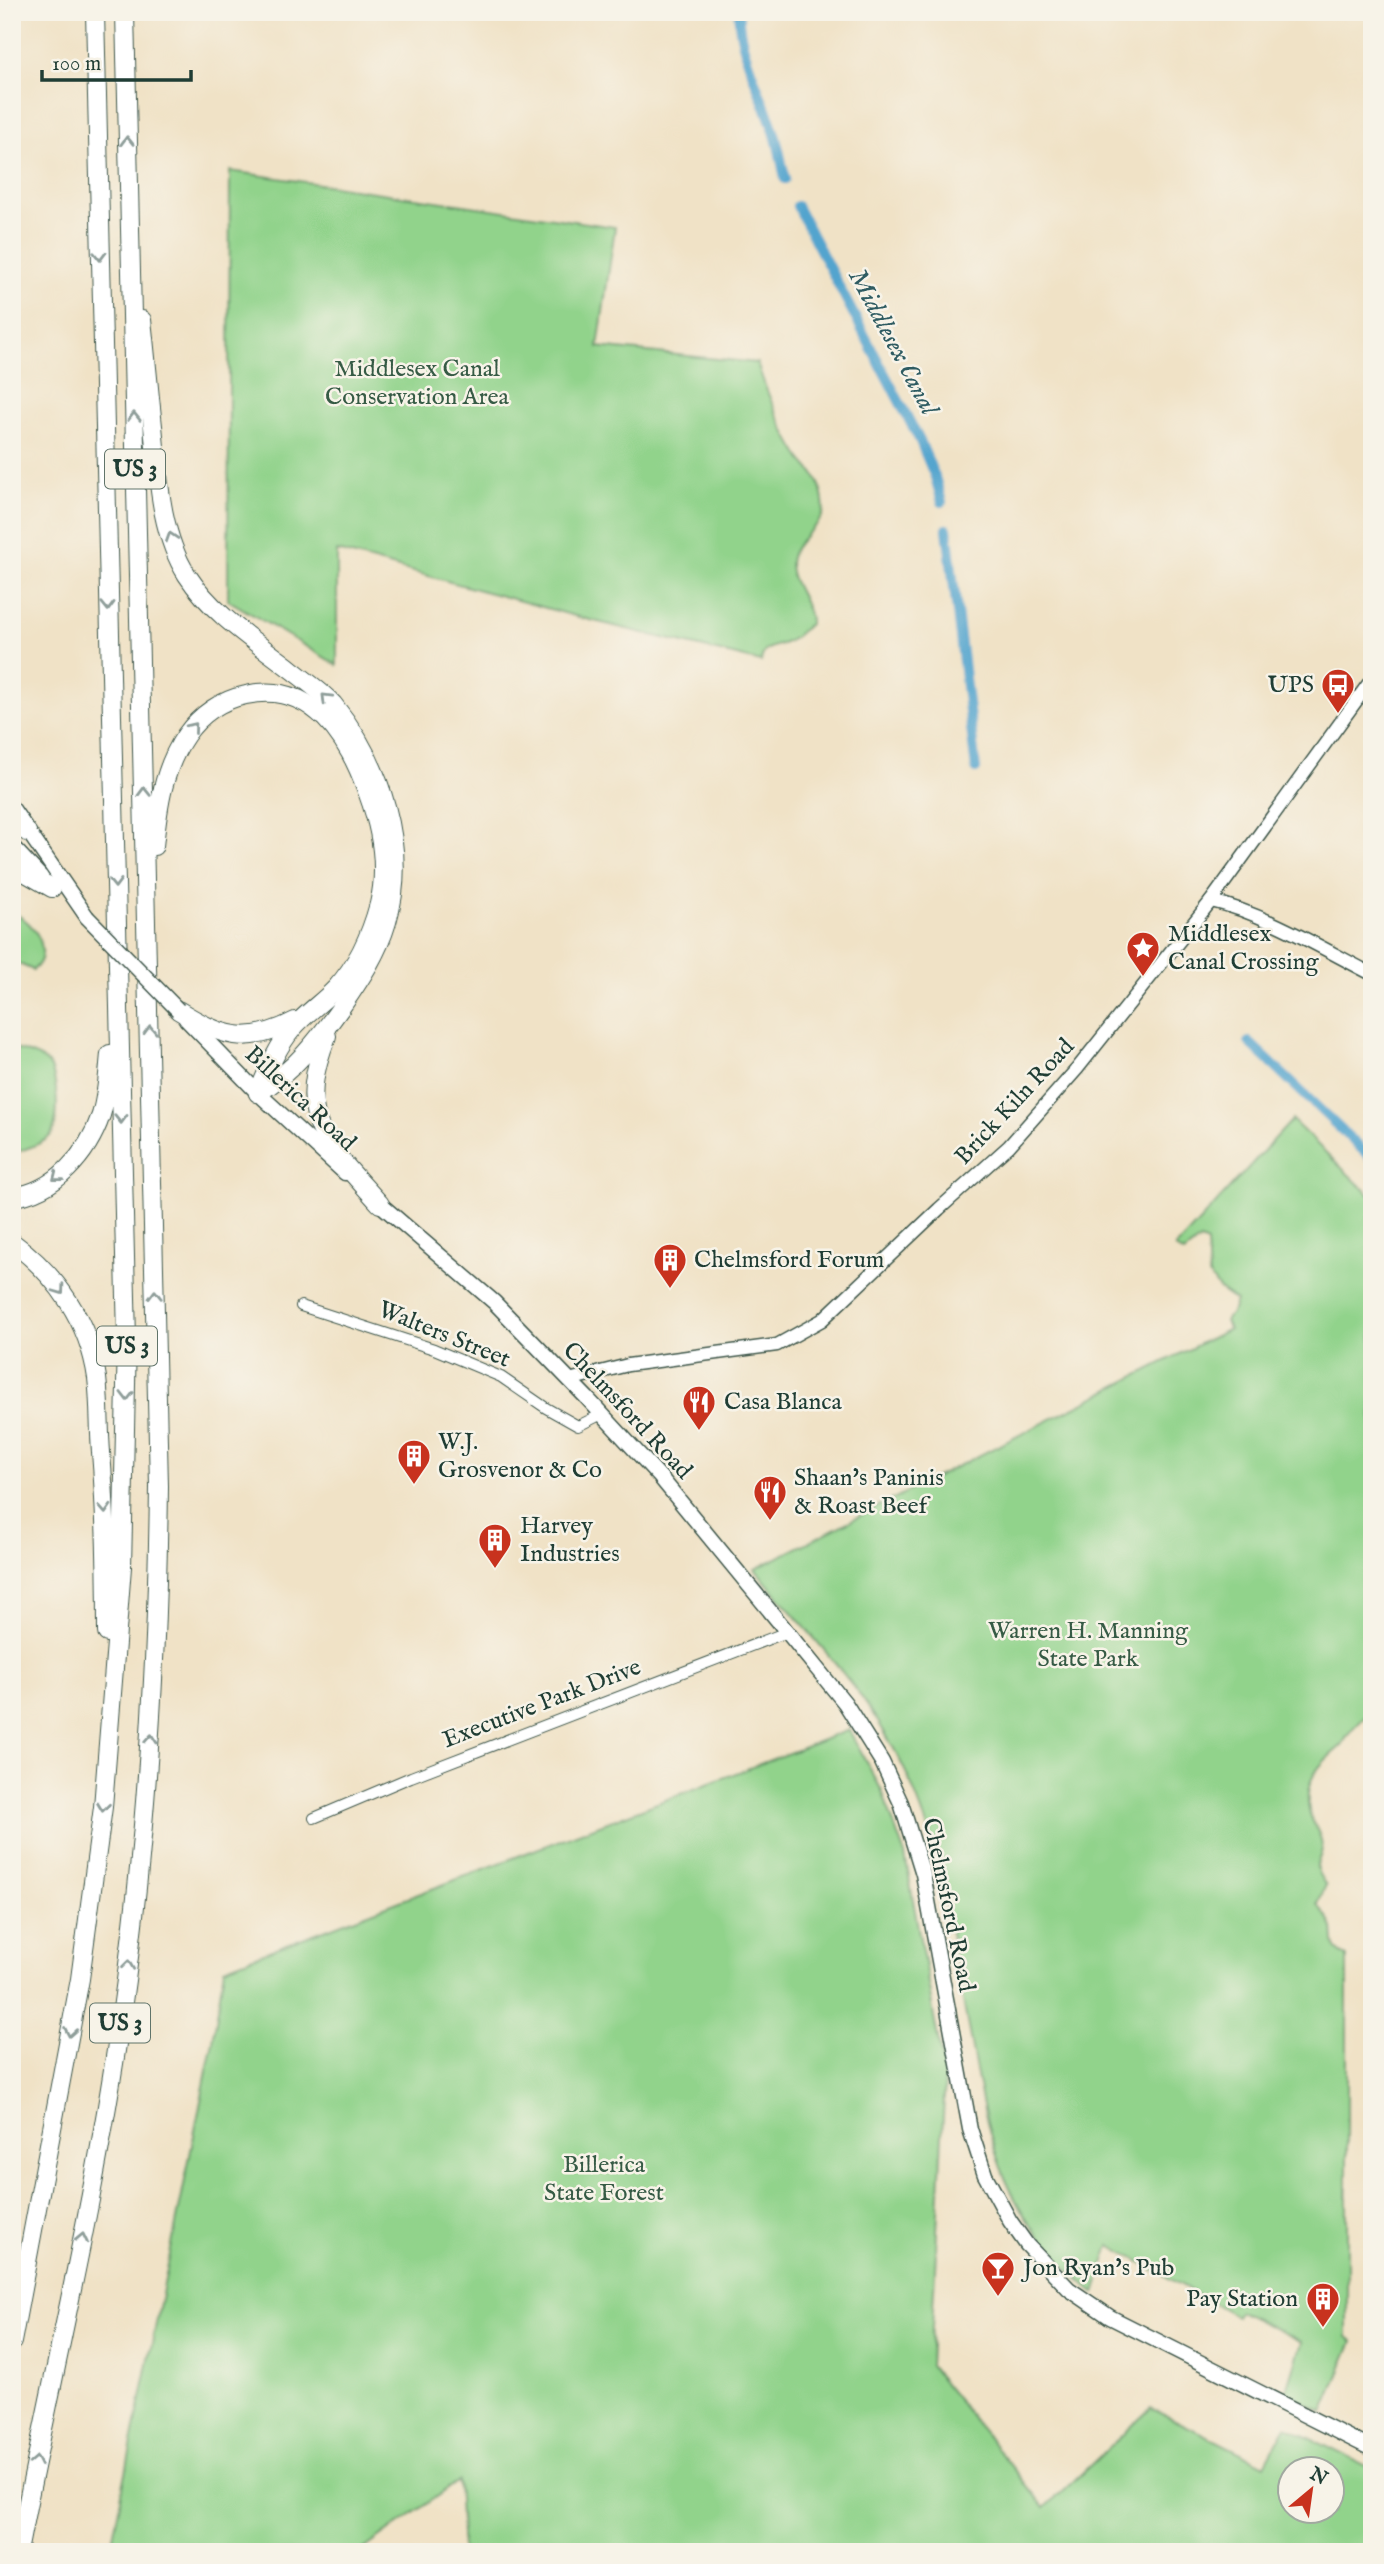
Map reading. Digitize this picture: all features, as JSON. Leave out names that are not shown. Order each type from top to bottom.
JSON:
[{"type":"highway","points":[[83,12],[99,188]]},
{"type":"highway","name":"US 3","points":[[12,2342],[80,1979],[103,1807],[122,1567],[127,1339],[94,12]]},
{"type":"highway","name":"US 3","points":[[18,2552],[108,2101],[131,1940],[149,1771],[157,1620],[159,1486],[125,12]]},
{"type":"highway","points":[[128,175],[158,470],[168,527],[176,552],[186,574],[220,614],[332,703],[365,756],[387,812],[394,841],[395,870],[389,915],[369,964],[302,1059],[281,1079],[258,1093]]},
{"type":"highway","points":[[146,909],[159,805],[171,763],[186,735],[205,714],[231,698],[259,692],[282,694],[302,701],[324,716],[339,735],[365,786],[378,826],[383,868],[380,901],[363,949],[337,987],[305,1017],[279,1047],[258,1093]]},
{"type":"highway","points":[[12,870],[32,876],[52,888]]},
{"type":"highway","points":[[12,1198],[34,1192],[58,1178],[72,1164],[90,1138],[106,1094],[117,978]]},
{"type":"highway","points":[[178,1010],[214,1030],[246,1037],[270,1033],[305,1017]]},
{"type":"highway","points":[[335,1015],[315,1069],[313,1108],[327,1142],[380,1204]]},
{"type":"highway","points":[[12,1242],[40,1265],[64,1294],[84,1332],[97,1376],[105,1509],[107,1648],[112,1715]]},
{"type":"main road","name":"Billerica Road","points":[[12,808],[20,827],[87,917]]},
{"type":"main road","name":"Billerica Road","points":[[12,846],[52,888],[87,917],[312,1145],[494,1302]]},
{"type":"main road","name":"Chelmsford Road","points":[[494,1302],[660,1477],[850,1712],[882,1762],[901,1802],[923,1874],[970,2129],[985,2175],[1027,2245],[1069,2289],[1110,2317],[1372,2449]]},
{"type":"street","name":"Brick Kiln Road","points":[[569,1380],[628,1365],[777,1345],[822,1320],[1009,1146],[1112,1027],[1211,901],[1372,679]]},
{"type":"street","points":[[1211,901],[1262,919],[1372,974]]},
{"type":"street","name":"Walters Street","points":[[301,1306],[434,1349],[500,1377],[578,1426],[602,1414]]},
{"type":"street","name":"Executive Park Drive","points":[[314,1818],[408,1778],[787,1632]]},
{"type":"green space","name":"Middlesex Canal Conservation Area","points":[[230,171],[615,227],[598,347],[757,363],[770,400],[787,435],[817,479],[824,505],[823,512],[818,523],[794,550],[790,565],[810,623],[790,640],[767,650],[761,662],[586,619],[337,551],[337,665],[228,600]]},
{"type":"green space","points":[[12,913],[27,922],[39,937],[42,955],[33,970],[12,961]]},
{"type":"green space","points":[[12,1048],[48,1063],[54,1078],[57,1100],[55,1122],[49,1137],[37,1145],[14,1153],[12,1153]]},
{"type":"green space","name":"Warren H. Manning State Park","points":[[1292,1120],[1372,1197],[1372,1710],[1319,1767],[1308,1790],[1310,1814],[1319,1833],[1322,1848],[1317,1870],[1326,1885],[1318,1903],[1332,1925],[1334,1944],[1338,1951],[1347,1956],[1347,2337],[1353,2341],[1323,2412],[1286,2393],[1302,2342],[1239,2311],[1236,2316],[1110,2245],[1095,2293],[1064,2265],[1039,2237],[1020,2209],[994,2148],[985,2114],[938,1866],[918,1801],[900,1759],[877,1720],[825,1650],[755,1569],[1229,1329],[1225,1321],[1236,1301],[1219,1289],[1209,1275],[1207,1243],[1200,1240],[1184,1253],[1175,1248]]},
{"type":"green space","name":"Billerica State Forest","points":[[849,1730],[882,1791],[905,1855],[945,2078],[930,2366],[1045,2508],[1151,2408],[1265,2465],[1286,2426],[1346,2456],[1372,2469],[1372,2552],[462,2552],[458,2481],[360,2552],[110,2552],[213,2041],[224,1968]]},
{"type":"waterway","name":"Middlesex Canal","points":[[739,12],[746,55],[774,131],[785,179]]},
{"type":"waterway","name":"Middlesex Canal","points":[[797,206],[920,441],[942,502]]},
{"type":"waterway","name":"Middlesex Canal","points":[[947,529],[976,769]]},
{"type":"waterway","name":"Middlesex Canal","points":[[1249,1042],[1372,1159]]},
{"type":"place","name":"UPS","points":[[1338,715]]},
{"type":"place","name":"Middlesex Canal Crossing","points":[[1143,978]]},
{"type":"place","name":"Chelmsford Forum","points":[[670,1290]]},
{"type":"place","name":"Casa Blanca","points":[[699,1432]]},
{"type":"place","name":"W.J. Grosvenor & Co","points":[[414,1486]]},
{"type":"place","name":"Shaan's Paninis & Roast Beef","points":[[770,1522]]},
{"type":"place","name":"Harvey Industries","points":[[495,1570]]},
{"type":"place","name":"Jon Ryan's Pub","points":[[998,2298]]},
{"type":"place","name":"Pay Station","points":[[1323,2329]]}]
